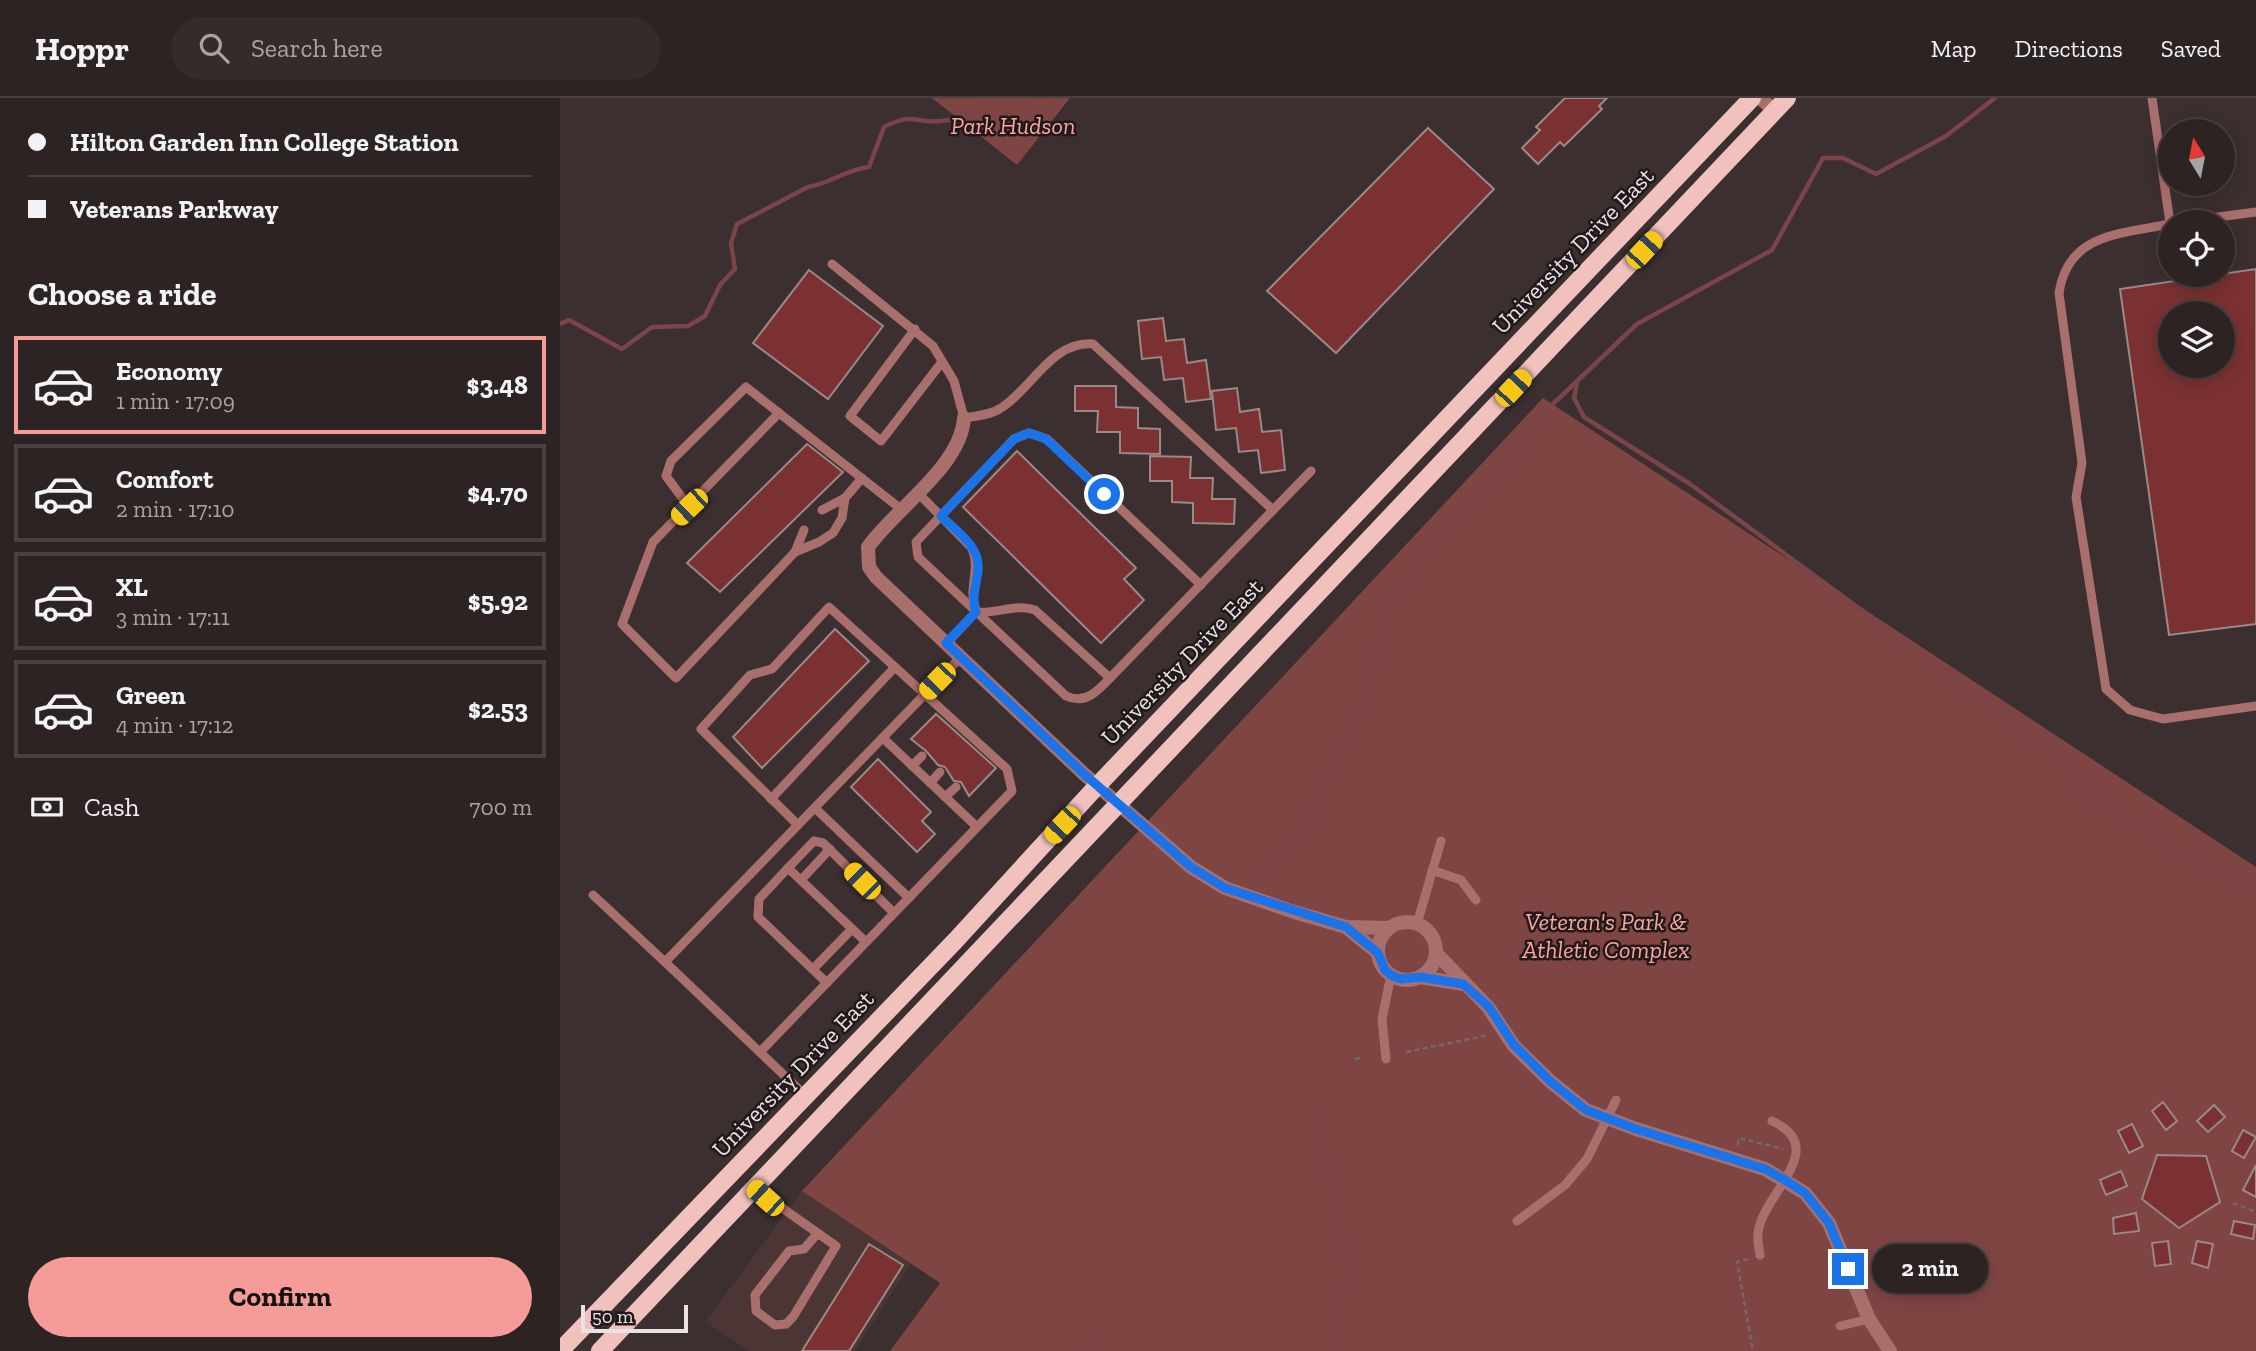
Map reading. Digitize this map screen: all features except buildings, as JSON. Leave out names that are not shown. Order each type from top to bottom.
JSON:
[{"type":"main road","name":"University Drive East","points":[[560,1351],[955,941],[1097,786],[1752,98]]},
{"type":"main road","name":"University Drive East","points":[[600,1351],[1781,105]]},
{"type":"street","points":[[1760,98],[1781,105]]},
{"type":"street","points":[[964,418],[963,431],[953,454],[869,547],[869,567],[1097,786],[1191,867],[1225,888],[1346,927],[1389,928],[1407,922],[1417,924],[1431,935],[1436,953],[1463,984],[1489,1007],[1514,1045],[1551,1082],[1586,1110],[1605,1119],[1765,1169],[1805,1193],[1829,1223],[1869,1319],[1890,1351]]},
{"type":"street","points":[[1346,927],[1378,953],[1385,970],[1391,975],[1410,980],[1420,977],[1463,984]]},
{"type":"street","points":[[1378,953],[1379,944],[1389,928]]},
{"type":"street","points":[[1420,977],[1433,963],[1436,953]]},
{"type":"lane","points":[[2152,98],[2168,210]]},
{"type":"lane","points":[[2235,215],[2256,212]]},
{"type":"lane","points":[[2158,227],[2089,243],[2073,257],[2062,274],[2082,463],[2076,497],[2106,689],[2130,710],[2163,719],[2256,706]]},
{"type":"lane","points":[[832,264],[933,346],[954,381],[964,418],[1003,407],[1056,356],[1070,347],[1093,344],[1273,510]]},
{"type":"lane","points":[[915,329],[849,416],[881,441],[942,362]]},
{"type":"lane","points":[[689,507],[666,476],[671,461],[746,387],[901,509]]},
{"type":"lane","points":[[779,413],[653,542],[622,624],[676,678],[795,552],[804,530]]},
{"type":"lane","points":[[1201,585],[1039,435],[1029,433],[1014,439],[916,542],[915,550],[918,556],[1066,696],[1074,699],[1091,696],[1201,585],[1311,471]]},
{"type":"lane","points":[[822,510],[845,498],[862,478]]},
{"type":"lane","points":[[917,492],[971,547],[977,557],[972,590],[976,612]]},
{"type":"lane","points":[[795,552],[832,533],[842,518],[845,498]]},
{"type":"lane","points":[[946,643],[976,612],[1001,613],[1024,606],[1035,610],[1110,678]]},
{"type":"lane","points":[[760,1052],[1012,791],[1007,769],[829,607],[772,669],[750,675],[701,729],[798,825]]},
{"type":"lane","points":[[665,962],[961,657]]},
{"type":"lane","points":[[771,799],[895,667]]},
{"type":"lane","points":[[948,729],[956,722]]},
{"type":"lane","points":[[883,738],[977,827]]},
{"type":"lane","points":[[966,746],[973,738]]},
{"type":"lane","points":[[982,761],[990,753]]},
{"type":"lane","points":[[912,766],[922,756]]},
{"type":"lane","points":[[930,783],[940,772]]},
{"type":"lane","points":[[946,797],[956,787]]},
{"type":"lane","points":[[815,808],[909,898]]},
{"type":"lane","points":[[1417,924],[1441,841]]},
{"type":"lane","points":[[827,983],[758,917],[759,898],[814,842],[823,843],[894,913]]},
{"type":"lane","points":[[801,880],[830,849]]},
{"type":"lane","points":[[788,868],[866,942]]},
{"type":"lane","points":[[1432,870],[1461,880],[1476,900]]},
{"type":"lane","points":[[593,895],[806,1096]]},
{"type":"lane","points":[[813,969],[852,929]]},
{"type":"lane","points":[[1386,1059],[1382,1019],[1391,975]]},
{"type":"lane","points":[[1517,1221],[1565,1185],[1587,1159],[1616,1100]]},
{"type":"lane","points":[[1760,1255],[1757,1233],[1766,1210],[1785,1180],[1797,1152],[1796,1139],[1788,1128],[1773,1121]]},
{"type":"lane","points":[[754,1188],[836,1246],[793,1317],[786,1324],[775,1325],[756,1311],[755,1295],[789,1251],[804,1248],[817,1234]]},
{"type":"lane","points":[[1840,1326],[1869,1319]]},
{"type":"path","points":[[1406,1052],[1479,1039],[1492,1034]]},
{"type":"path","points":[[1355,1059],[1363,1057]]},
{"type":"path","points":[[1737,1146],[1739,1138],[1763,1146],[1778,1146],[1785,1151]]},
{"type":"path","points":[[2233,1203],[2256,1212]]},
{"type":"shaded area","points":[[802,1191],[911,1263],[855,1351],[750,1351],[705,1322]]},
{"type":"green space","name":"Park Hudson","points":[[932,98],[1070,98],[1017,165]]},
{"type":"green space","name":"Veteran's Park & Athletic Complex","points":[[1543,398],[2256,867],[2256,1351],[890,1351],[940,1283],[802,1191]]},
{"type":"waterway","points":[[560,324],[569,320],[622,349],[652,327],[688,326],[705,316],[720,285],[735,269],[731,243],[737,224],[808,187],[869,167],[884,127],[909,119],[949,120],[999,101],[1050,112],[1058,98]]},
{"type":"waterway","points":[[1262,872],[1311,819],[1332,766],[1369,702],[1382,619],[1428,551],[1528,454],[1533,423],[1637,324],[1772,250],[1823,158],[1843,158],[1876,174],[1946,136],[1995,98]]},
{"type":"waterway","points":[[1577,384],[1574,398],[1584,417],[1690,484],[2007,717],[2052,754],[2093,798],[2132,822],[2172,853],[2256,888]]},
{"type":"waterway","points":[[1326,1116],[1321,1122],[1349,1281],[1333,1307],[1340,1351]]},
{"type":"waterway","points":[[1086,1351],[1091,1338]]},
{"type":"route","points":[[1104,494],[1046,439],[1029,433],[1014,439],[941,516],[977,557],[972,590],[976,612],[946,643],[1084,774],[1160,843],[1191,867],[1225,888],[1346,927],[1378,953],[1380,962],[1391,975],[1401,979],[1420,977],[1463,984],[1489,1007],[1514,1045],[1551,1082],[1586,1110],[1605,1119],[1765,1169],[1785,1180],[1805,1193],[1829,1223],[1848,1269]]}]
